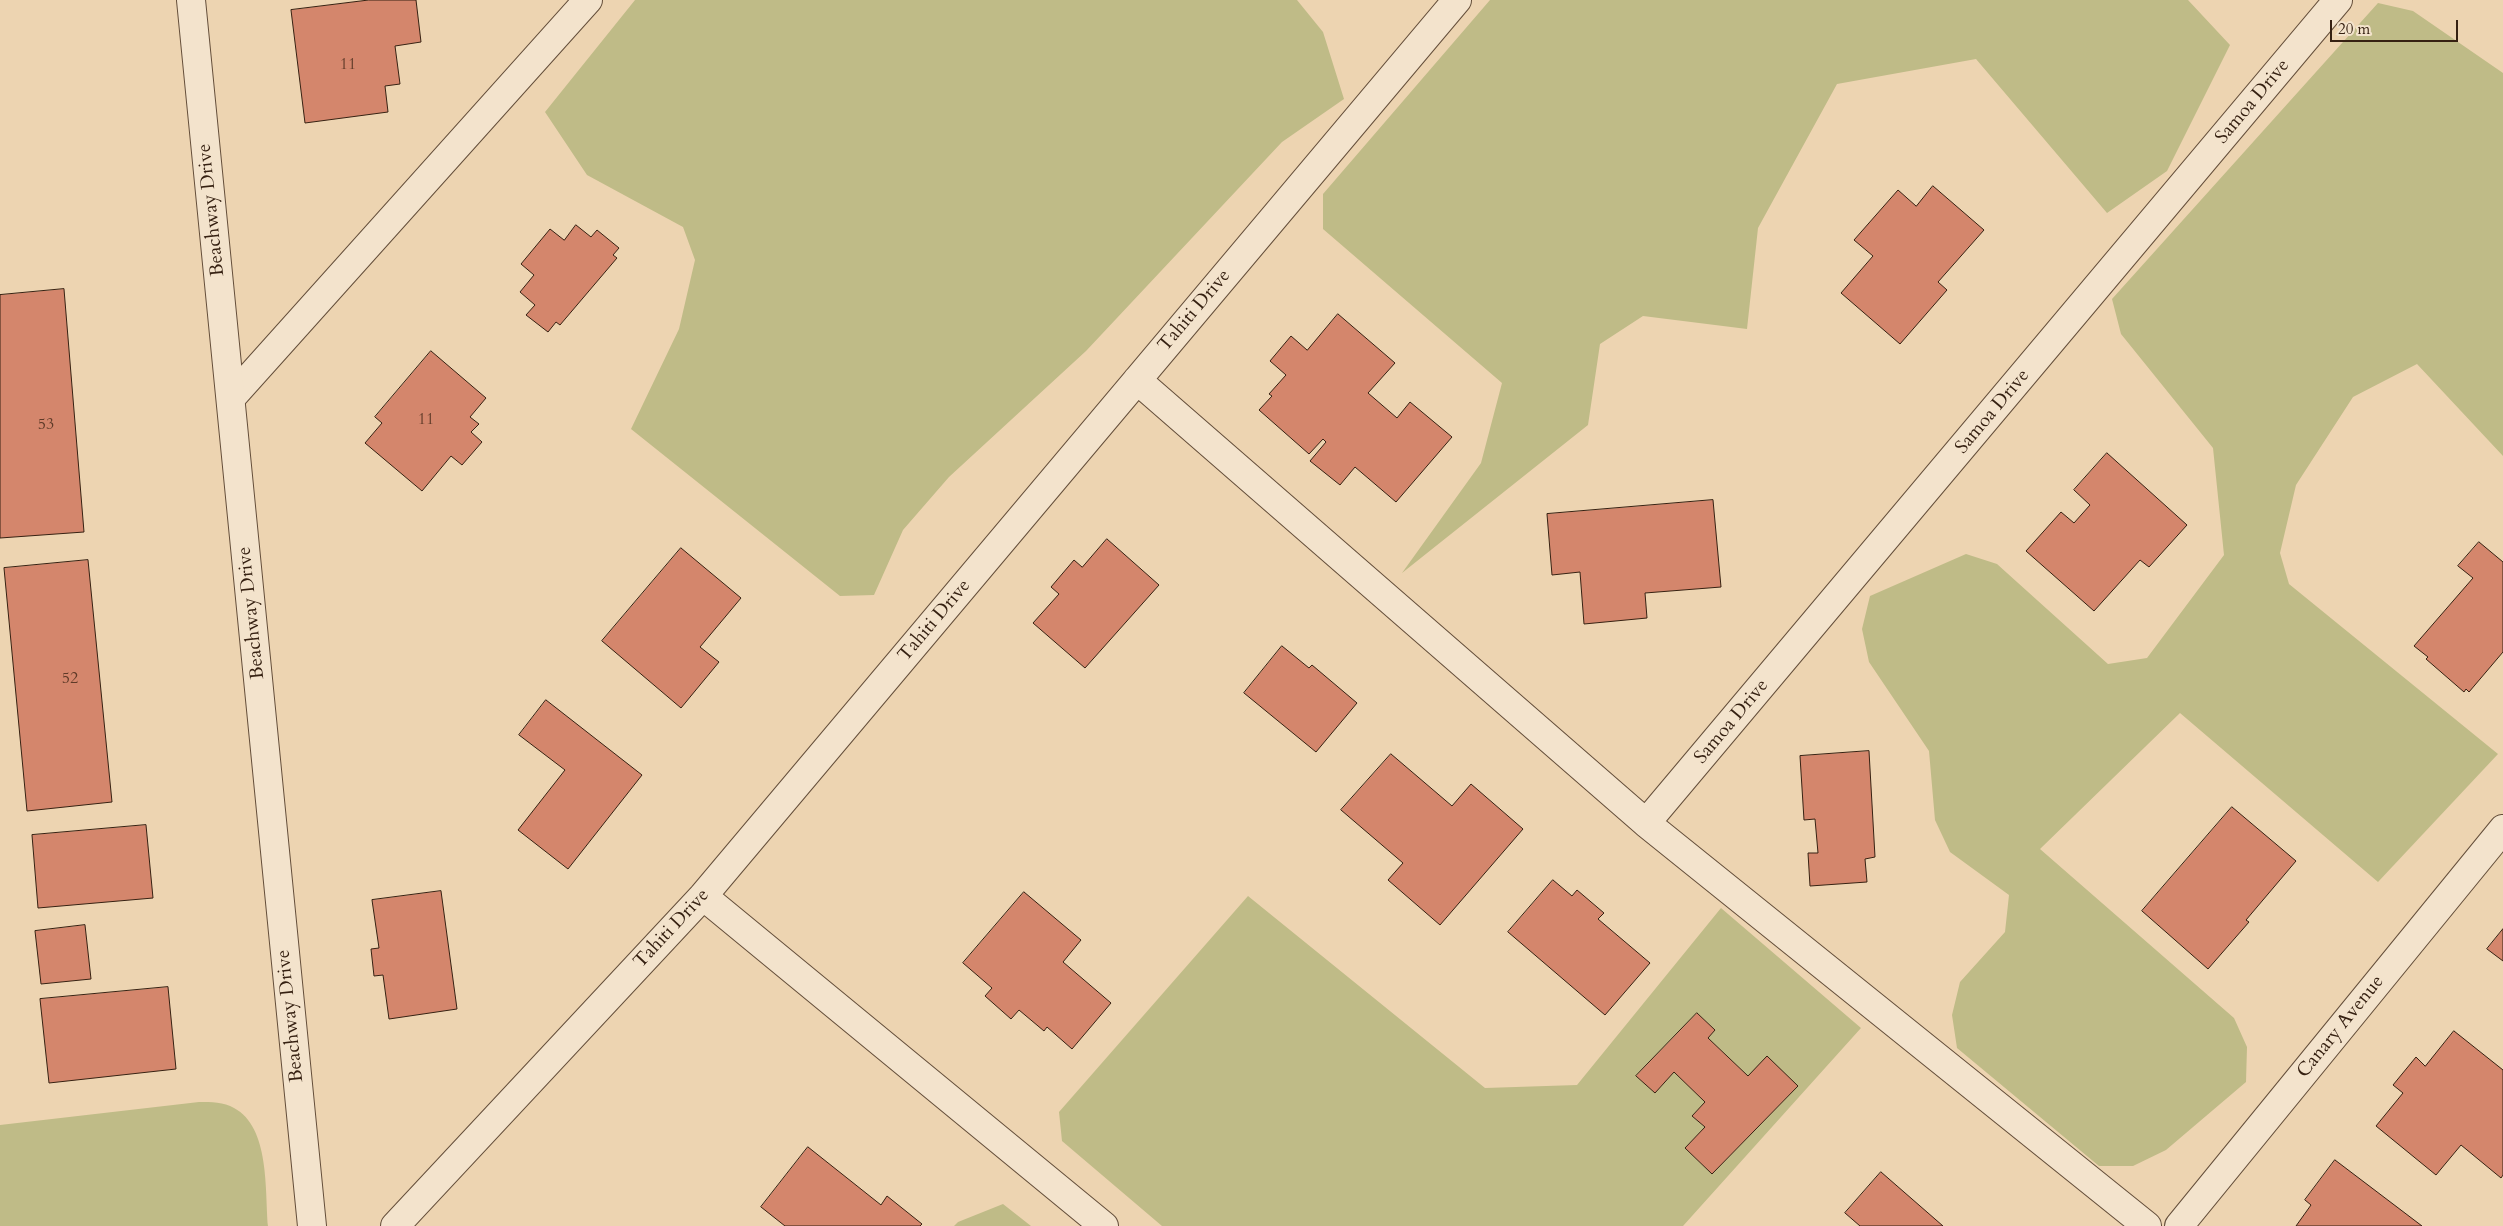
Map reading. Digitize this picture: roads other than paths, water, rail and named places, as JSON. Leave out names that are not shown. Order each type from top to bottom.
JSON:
[{"type":"street","name":"Beachway Drive","points":[[191,0],[312,1226]]},
{"type":"street","points":[[231,398],[588,0]]},
{"type":"street","name":"Tahiti Drive","points":[[395,1226],[703,896],[1457,0]]},
{"type":"street","name":"Samoa Drive","points":[[1646,823],[2338,0]]},
{"type":"street","points":[[1137,380],[1646,823],[2147,1226]]},
{"type":"street","name":"Canary Avenue","points":[[2180,1226],[2503,828]]},
{"type":"street","points":[[703,896],[1104,1226]]}]
